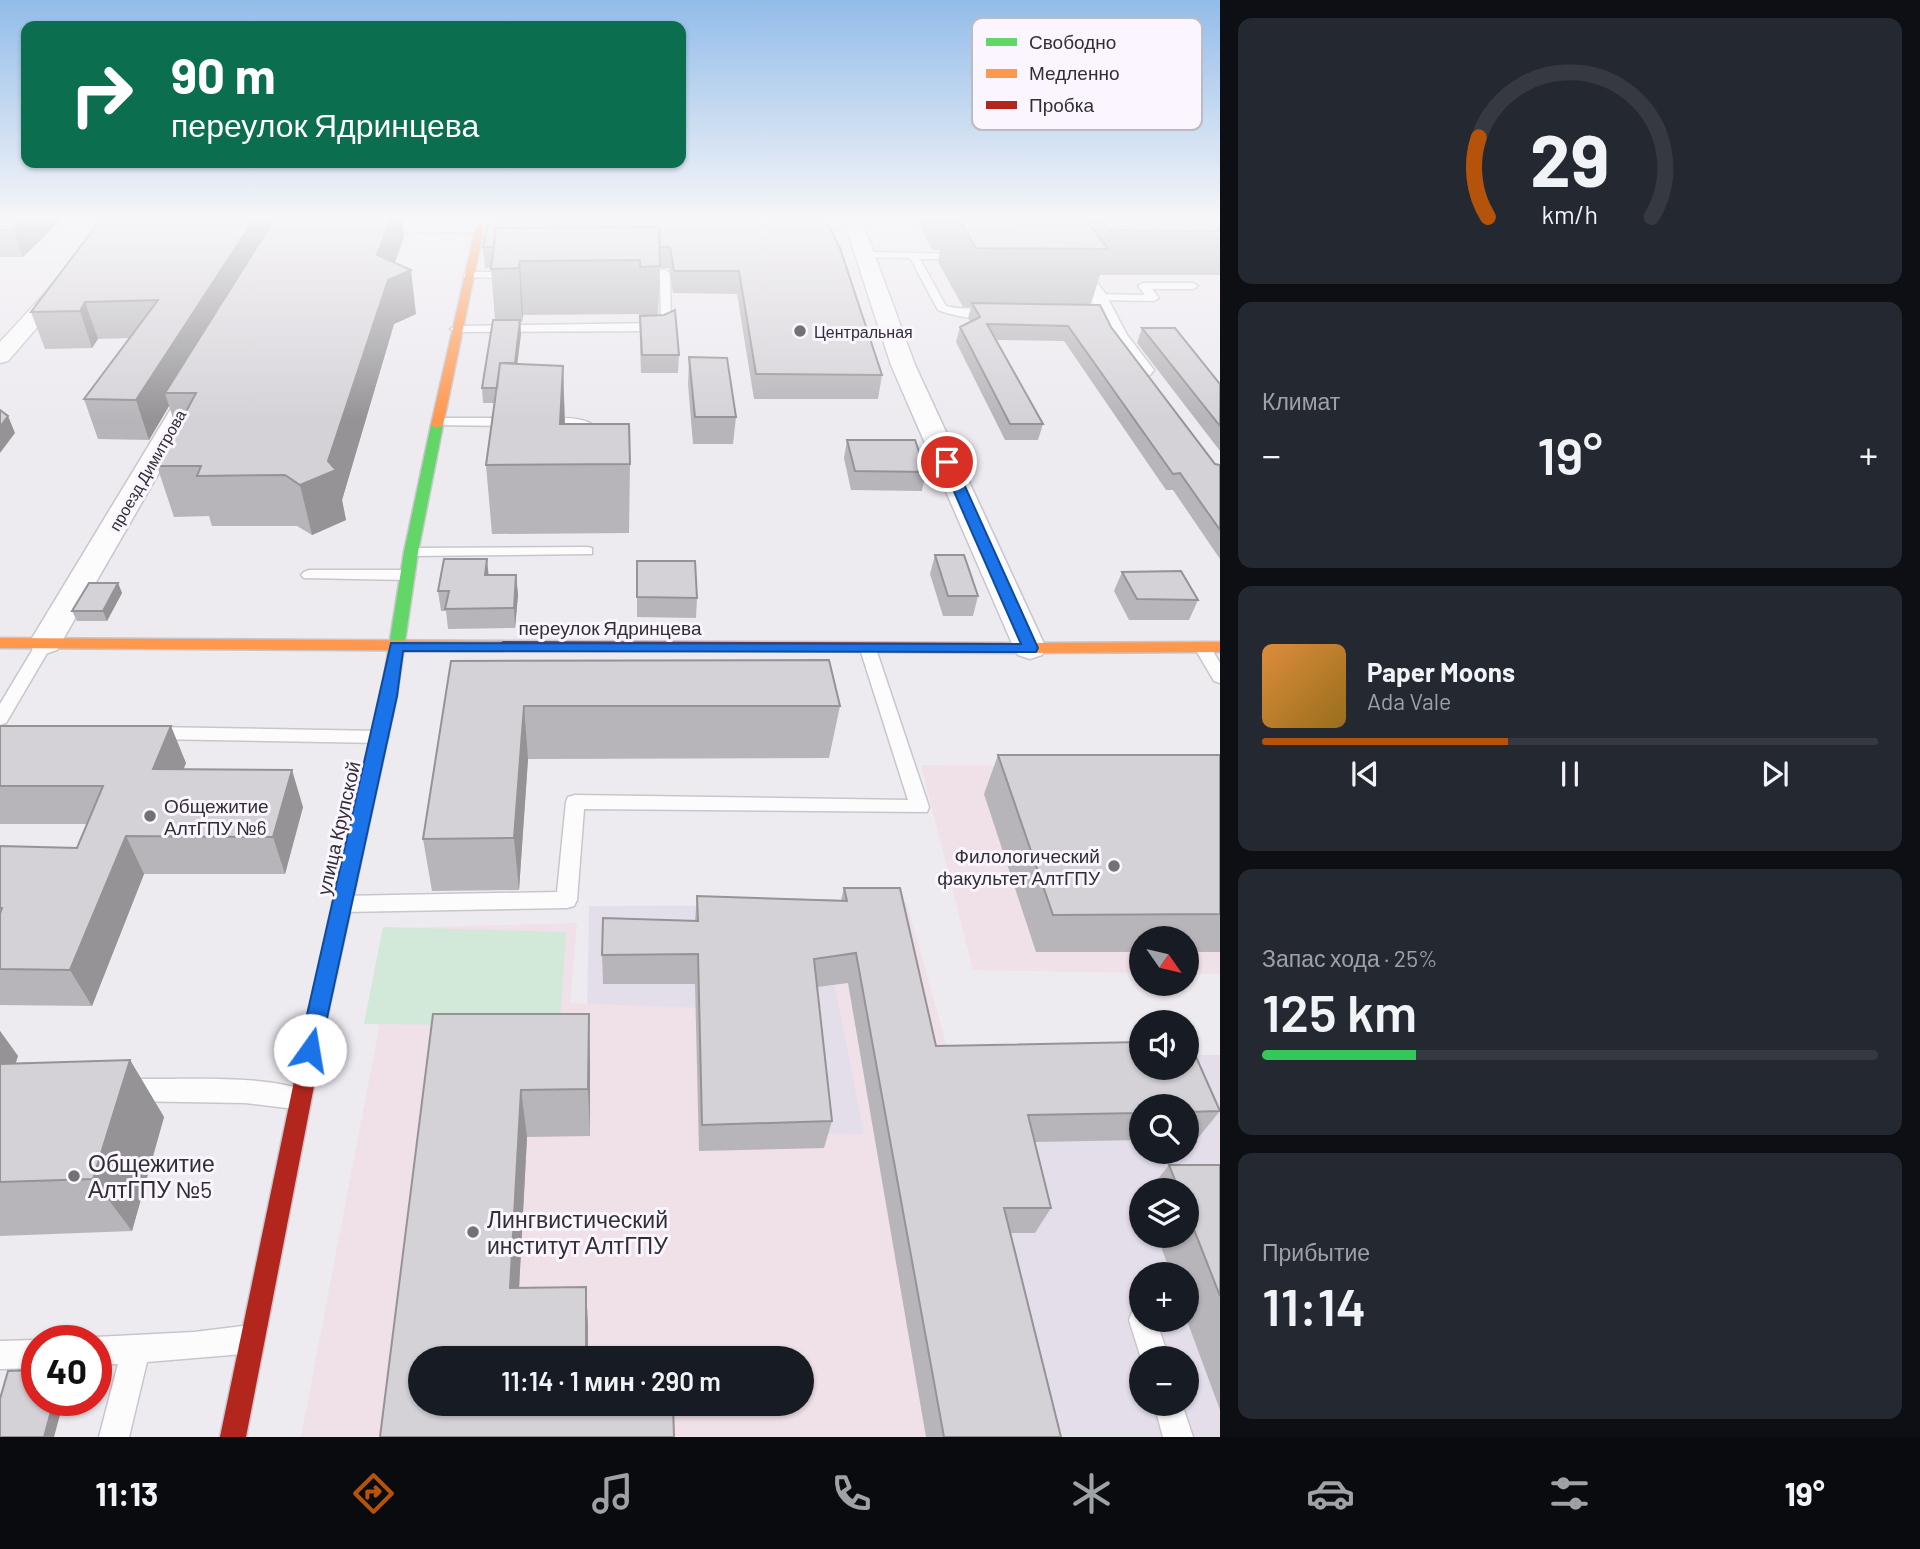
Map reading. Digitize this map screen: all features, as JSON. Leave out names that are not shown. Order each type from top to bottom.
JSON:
[{"type":"street","points":[[0,356],[63,285]]},
{"type":"street","name":"улица Крупской","points":[[233,1437],[299,1098],[380,737],[411,552],[466,285]]},
{"type":"street","points":[[875,285],[902,365],[1030,648]]},
{"type":"street","points":[[1082,285],[1100,308],[1116,336],[1156,388]]},
{"type":"street","name":"проезд Димитрова","points":[[46,643],[208,368]]},
{"type":"street","name":"переулок Ядринцева","points":[[0,643],[868,649],[1211,647]]},
{"type":"lane","points":[[456,329],[659,328],[667,325],[665,285]]},
{"type":"lane","points":[[930,285],[942,308],[956,313],[1004,314]]},
{"type":"lane","points":[[1100,308],[1154,298],[1143,286],[1194,286]]},
{"type":"lane","points":[[437,422],[581,423],[598,433],[600,447]]},
{"type":"lane","points":[[411,552],[587,551]]},
{"type":"lane","points":[[309,575],[407,575]]},
{"type":"lane","points":[[0,719],[46,643]]},
{"type":"lane","points":[[1211,647],[1220,677]]},
{"type":"lane","points":[[342,904],[567,900],[575,802],[920,807],[868,649]]},
{"type":"lane","points":[[132,733],[380,737]]},
{"type":"lane","points":[[99,1090],[245,1091],[299,1098]]},
{"type":"lane","points":[[112,1350],[194,1346],[253,1338]]},
{"type":"lane","points":[[114,1437],[136,1349]]},
{"type":"lane","points":[[0,1355],[21,1354]]},
{"type":"lane","points":[[1172,1416],[1178,1437]]},
{"type":"shaded area","points":[[921,765],[1220,769],[1220,974],[1199,974],[1199,926],[1129,926],[1129,973],[973,970]]},
{"type":"shaded area","points":[[818,900],[906,901],[1056,1437],[301,1437],[398,928],[577,923],[570,1003],[700,1008],[703,1133],[864,1134]]},
{"type":"shaded area","points":[[905,905],[940,1056],[1129,1065],[1129,1080],[1199,1080],[1199,1055],[1220,1055],[1220,1437],[854,1437],[819,1182],[584,1182],[589,906]]},
{"type":"green space","points":[[383,927],[566,932],[560,1026],[364,1024]]},
{"type":"building","points":[[51,285],[211,285],[136,400],[84,399],[158,300],[85,302],[80,311],[31,312]]},
{"type":"building","points":[[233,285],[386,285],[328,461],[336,470],[300,485],[285,475],[197,476],[201,466],[157,466],[196,393],[165,393]]},
{"type":"building","points":[[741,285],[852,285],[882,375],[756,374]]},
{"type":"building","points":[[972,303],[1100,305],[1111,327],[1215,464],[1220,465],[1220,530],[1180,473],[1173,474],[1068,326],[987,324],[1043,424],[1010,424],[960,327],[980,317]]},
{"type":"building","points":[[675,310],[679,355],[642,355],[640,316],[664,315]]},
{"type":"building","points":[[493,320],[520,320],[515,363],[500,363],[497,388],[482,388]]},
{"type":"building","points":[[1142,328],[1175,328],[1220,384],[1220,426]]},
{"type":"building","points":[[689,357],[727,358],[736,417],[695,417]]},
{"type":"building","points":[[500,363],[563,366],[560,424],[629,424],[630,464],[486,465]]},
{"type":"building","points":[[0,410],[8,416],[0,427]]},
{"type":"building","points":[[847,440],[915,440],[926,472],[855,471]]},
{"type":"building","points":[[935,555],[964,555],[978,596],[948,596]]},
{"type":"building","points":[[444,559],[487,559],[485,575],[516,575],[514,608],[445,609],[449,591],[438,591]]},
{"type":"building","points":[[637,561],[695,561],[697,598],[637,597]]},
{"type":"building","points":[[1181,571],[1198,600],[1137,599],[1122,572]]},
{"type":"building","points":[[89,583],[118,583],[103,611],[72,611]]},
{"type":"building","points":[[829,660],[840,706],[524,706],[514,838],[423,839],[451,661]]},
{"type":"building","points":[[0,726],[171,726],[153,769],[292,770],[273,837],[126,836],[70,970],[0,969],[0,846],[77,848],[103,786],[0,786]]},
{"type":"building","name":"Филологический факультет АлтГПУ","points":[[998,755],[1220,755],[1220,914],[1053,915]]},
{"type":"building","points":[[844,888],[900,888],[936,1046],[1129,1042],[1129,1080],[1199,1080],[1199,1064],[1220,1111],[1199,1112],[1199,1094],[1129,1094],[1129,1113],[1028,1115],[1051,1208],[1004,1208],[1061,1437],[944,1437],[856,953],[814,959],[832,1121],[702,1125],[698,954],[602,955],[603,918],[698,921],[697,896],[847,901]]},
{"type":"building","name":"Лингвистический институт АлтГПУ","points":[[433,1014],[589,1014],[588,1089],[521,1090],[510,1288],[586,1287],[586,1346],[408,1346],[408,1416],[673,1416],[674,1437],[380,1437]]},
{"type":"building","points":[[130,1060],[93,1179],[0,1182],[0,1064]]},
{"type":"building","points":[[1169,1165],[1220,1165],[1220,1296],[1199,1242],[1199,1178],[1174,1178]]},
{"type":"building","points":[[8,1371],[21,1371],[21,1416],[50,1416],[44,1437],[0,1437],[0,1399]]},
{"type":"traffic: fast","points":[[317,1019],[389,696],[411,552],[437,425]]},
{"type":"traffic: slow","points":[[437,425],[467,285]]},
{"type":"traffic: slow","points":[[0,643],[503,646]]},
{"type":"traffic: slow","points":[[1021,648],[1220,647]]},
{"type":"traffic: jam","points":[[503,646],[1021,648]]},
{"type":"traffic: jam","points":[[233,1437],[317,1019]]},
{"type":"place","name":"Центральная","points":[[800,331]]},
{"type":"place","name":"Общежитие АлтГПУ №6","points":[[150,816]]},
{"type":"place","name":"Филологический факультет АлтГПУ","points":[[1114,866]]},
{"type":"place","name":"Общежитие АлтГПУ №5","points":[[74,1176]]},
{"type":"place","name":"Лингвистический институт АлтГПУ","points":[[473,1232]]},
{"type":"route","points":[[310,1050],[389,696],[397,646],[1030,648],[947,462]]}]
